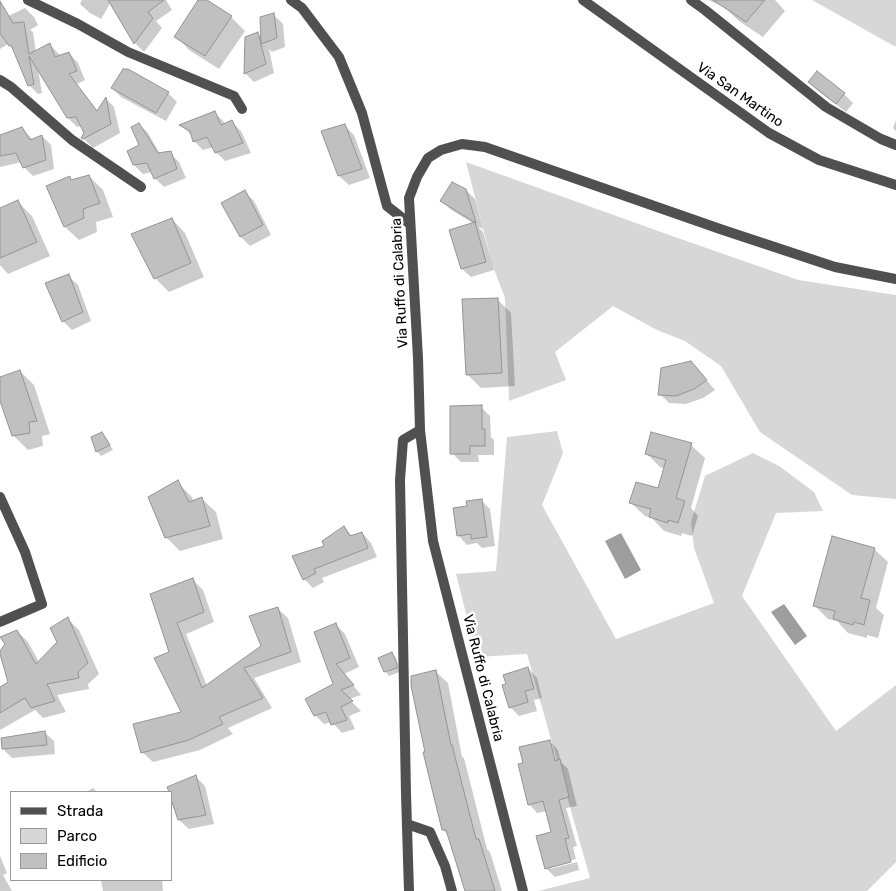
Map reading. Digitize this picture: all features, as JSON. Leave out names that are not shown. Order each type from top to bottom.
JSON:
[{"type":"street","points":[[28,0],[78,24],[128,52],[234,96],[242,109]]},
{"type":"street","points":[[291,0],[302,8],[339,57],[362,113],[387,206],[410,224]]},
{"type":"street","name":"Via San Martino","points":[[583,0],[769,133],[819,160],[896,185]]},
{"type":"street","points":[[691,0],[826,107],[896,145]]},
{"type":"street","points":[[0,80],[12,87],[72,140],[141,188]]},
{"type":"street","name":"Via Ruffo di Calabria","points":[[523,891],[433,542],[420,430],[409,198],[417,177],[428,158],[441,150],[462,144],[485,147],[835,267],[896,279]]},
{"type":"street","points":[[409,891],[400,480],[403,440],[420,430]]},
{"type":"street","points":[[0,497],[25,552],[42,604],[0,622]]},
{"type":"street","points":[[407,824],[430,832],[445,866],[452,891]]},
{"type":"green space","points":[[812,0],[896,0],[896,46],[894,46]]},
{"type":"green space","points":[[466,162],[798,280],[896,295],[896,499],[852,495],[760,432],[721,366],[685,341],[657,330],[613,306],[555,352],[566,380],[509,401],[505,298],[492,264]]},
{"type":"green space","points":[[557,431],[563,453],[542,505],[616,639],[714,603],[694,548],[691,522],[705,476],[753,453],[779,466],[814,492],[823,511],[776,513],[742,596],[836,731],[896,685],[896,862],[867,891],[538,891],[590,878],[527,654],[477,657],[456,574],[496,571],[507,437]]},
{"type":"shaded area","points":[[621,533],[641,570],[625,579],[605,541]]},
{"type":"shaded area","points":[[784,604],[807,636],[795,645],[771,612]]},
{"type":"building","points":[[108,0],[164,0],[148,12],[153,18],[134,44]]},
{"type":"building","points":[[198,0],[207,0],[232,16],[205,56],[174,37]]},
{"type":"building","points":[[713,0],[765,0],[746,22]]},
{"type":"building","points":[[0,1],[13,23],[24,22],[29,54],[50,43],[55,57],[69,52],[77,71],[69,74],[97,111],[106,97],[111,124],[83,139],[81,138],[84,133],[76,117],[67,118],[29,56],[34,84],[28,86],[11,45],[9,46],[0,33]]},
{"type":"building","points":[[274,13],[277,38],[261,44],[260,17]]},
{"type":"building","points":[[258,32],[266,64],[244,74],[245,37]]},
{"type":"building","points":[[123,69],[128,69],[169,92],[156,113],[111,88]]},
{"type":"building","points":[[817,71],[845,93],[836,104],[808,82]]},
{"type":"building","points":[[215,111],[221,125],[232,120],[243,143],[215,153],[207,137],[193,142],[190,131],[179,125]]},
{"type":"building","points":[[139,123],[158,153],[171,151],[177,169],[154,179],[147,163],[133,165],[127,151],[139,145],[131,127]]},
{"type":"building","points":[[345,124],[362,169],[338,176],[321,131]]},
{"type":"building","points":[[22,127],[30,140],[42,135],[46,160],[23,168],[16,153],[0,156],[0,135]]},
{"type":"building","points":[[89,175],[100,203],[83,209],[84,218],[64,227],[46,186],[70,176],[71,180]]},
{"type":"building","points":[[452,182],[466,189],[476,223],[440,201]]},
{"type":"building","points":[[245,190],[263,225],[240,237],[221,203]]},
{"type":"building","points":[[18,200],[37,242],[0,258],[0,208]]},
{"type":"building","points":[[172,218],[191,263],[154,279],[131,234]]},
{"type":"building","points":[[475,222],[486,262],[461,269],[449,230]]},
{"type":"building","points":[[69,274],[83,312],[62,322],[45,283]]},
{"type":"building","points":[[498,298],[502,373],[466,375],[462,299]]},
{"type":"building","points":[[691,361],[707,380],[694,389],[676,396],[658,395],[661,368]]},
{"type":"building","points":[[20,370],[37,421],[29,422],[30,433],[12,436],[0,401],[0,377]]},
{"type":"building","points":[[482,405],[482,429],[485,429],[485,446],[470,446],[470,454],[450,454],[450,406]]},
{"type":"building","points":[[102,432],[110,445],[96,452],[91,437]]},
{"type":"building","points":[[651,432],[692,443],[676,498],[685,501],[678,523],[668,520],[668,523],[649,517],[651,509],[629,503],[636,482],[658,488],[666,460],[645,454]]},
{"type":"building","points":[[178,480],[189,502],[202,497],[210,526],[165,538],[148,497]]},
{"type":"building","points":[[482,499],[487,537],[471,539],[471,534],[457,536],[453,508],[467,506],[466,501]]},
{"type":"building","points":[[344,526],[350,536],[362,532],[368,548],[314,569],[316,573],[303,580],[292,556],[324,546],[322,541]]},
{"type":"building","points":[[832,536],[875,548],[861,598],[870,600],[864,625],[854,622],[853,625],[833,619],[835,611],[813,606]]},
{"type":"building","points":[[193,578],[204,612],[177,623],[202,688],[261,646],[249,616],[278,607],[291,652],[244,668],[263,698],[219,717],[223,724],[189,740],[141,753],[133,724],[181,712],[154,658],[169,652],[150,594]]},
{"type":"building","points":[[68,617],[88,663],[78,672],[79,678],[47,684],[55,701],[31,708],[25,698],[0,713],[0,687],[8,682],[0,654],[5,644],[0,637],[17,630],[36,664],[57,642],[50,628]]},
{"type":"building","points":[[336,623],[350,658],[336,664],[354,685],[341,690],[353,701],[341,707],[347,720],[331,725],[326,712],[314,716],[305,699],[333,684],[314,632]]},
{"type":"building","points":[[392,652],[397,668],[384,672],[378,658]]},
{"type":"building","points":[[528,667],[534,689],[525,691],[528,702],[509,708],[502,685],[506,684],[503,675]]},
{"type":"building","points":[[436,670],[451,745],[476,839],[479,839],[495,891],[465,891],[446,830],[442,830],[423,752],[425,752],[411,686],[411,676]]},
{"type":"building","points":[[45,731],[47,745],[2,749],[1,738]]},
{"type":"building","points":[[550,740],[555,761],[560,759],[569,797],[559,800],[569,838],[565,839],[571,862],[545,869],[536,836],[551,832],[543,801],[528,805],[518,764],[523,763],[519,747]]},
{"type":"building","points":[[196,775],[206,815],[178,820],[172,802],[172,791],[169,791],[167,787]]}]
